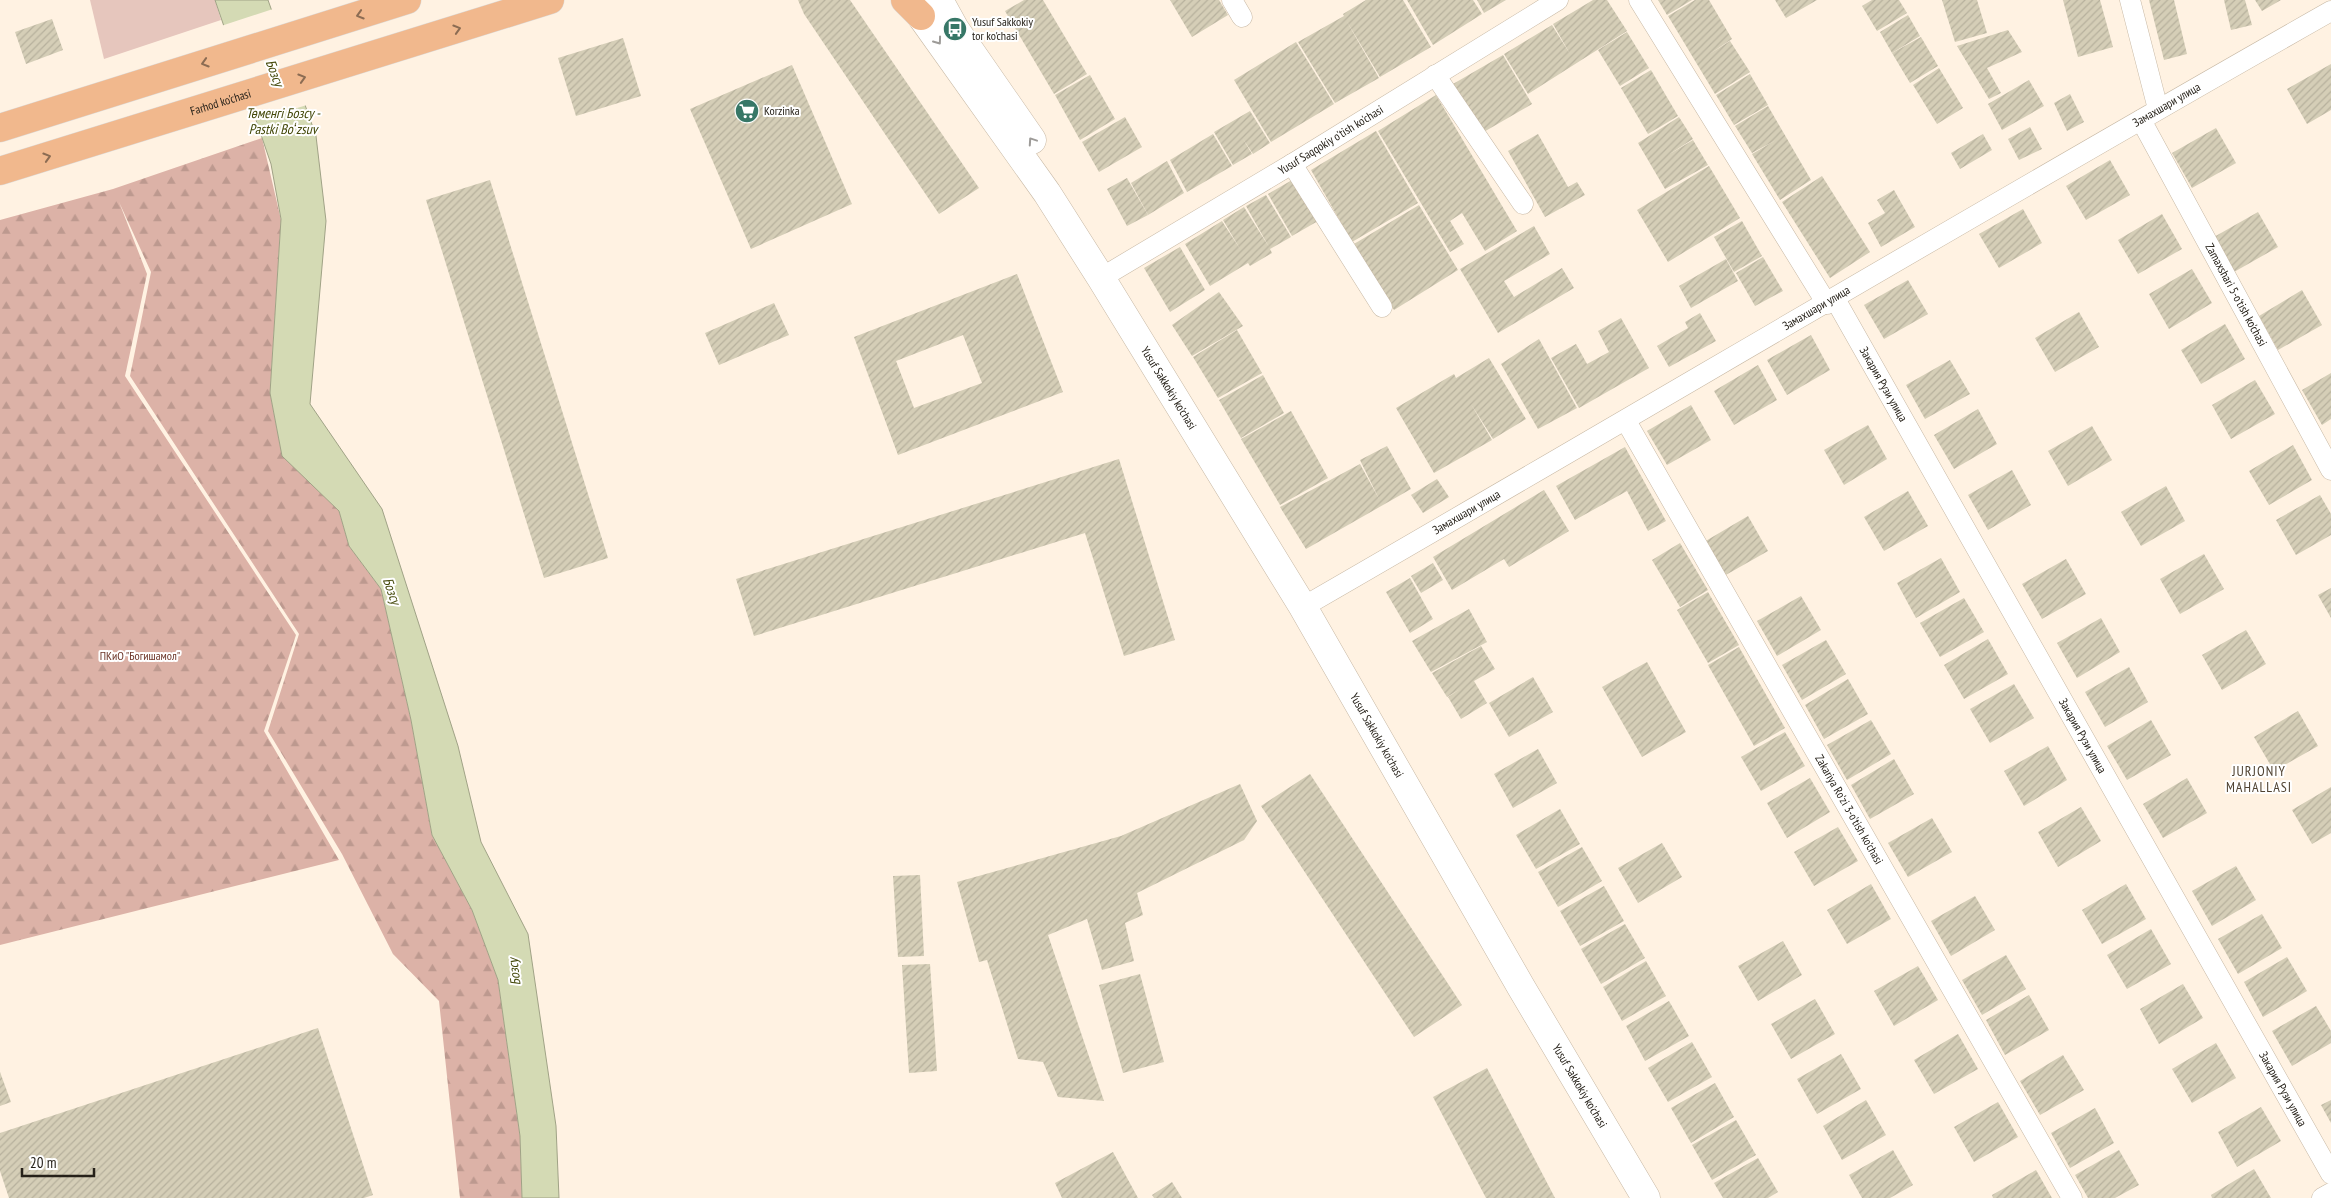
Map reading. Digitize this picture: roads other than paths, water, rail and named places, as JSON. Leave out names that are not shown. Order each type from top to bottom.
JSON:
[{"type":"main road","points":[[0,128],[407,0]]},
{"type":"main road","name":"Farhod ko'chasi","points":[[0,171],[550,0]]},
{"type":"main road","name":"Yusuf Sakkokiy ko'chasi","points":[[919,4],[1047,193],[1303,606],[1521,987],[1646,1198]]},
{"type":"street","name":"Yusuf Saqqokiy o'tish ko'chasi","points":[[1101,278],[1292,164],[1558,0]]},
{"type":"street","name":"Закария Рузи улица","points":[[1640,0],[1831,302],[2331,1174]]},
{"type":"street","points":[[2130,0],[2158,109]]},
{"type":"street","name":"Замахшари улица","points":[[1303,606],[1831,302],[2158,109],[2331,11]]},
{"type":"street","points":[[1435,75],[1523,204]]},
{"type":"street","name":"Zamaxshari 5-o'tish ko'chasi","points":[[2141,120],[2331,470]]},
{"type":"street","points":[[1292,164],[1382,307]]},
{"type":"street","name":"Zakariya Ro'zi 3-o'tish ko'chasi","points":[[1626,421],[2072,1198]]},
{"type":"street","points":[[2322,1198],[2331,1193]]},
{"type":"water","name":"Төменгі Бозсу - Pastki Boʻzsuv","points":[[215,0],[268,0],[316,136],[326,221],[310,404],[382,509],[458,746],[481,842],[528,934],[556,1126],[559,1198],[522,1198],[520,1136],[498,980],[472,910],[432,835],[411,720],[381,589],[349,546],[339,511],[282,456],[270,393],[281,219],[271,164]]},
{"type":"place","name":"Yusuf Sakkokiy tor ko'chasi","points":[[955,29]]},
{"type":"place","name":"Korzinka","points":[[747,111]]},
{"type":"district","name":"JURJONIY MAHALLASI","points":[[2259,780]]},
{"type":"water label","name":"Бозсу","points":[[275,73]]},
{"type":"water label","name":"Бозсу","points":[[392,591]]},
{"type":"water label","name":"Бозсу","points":[[514,972]]},
{"type":"park label","name":"ПКиО \"Богишамол\"","points":[[140,656]]}]
